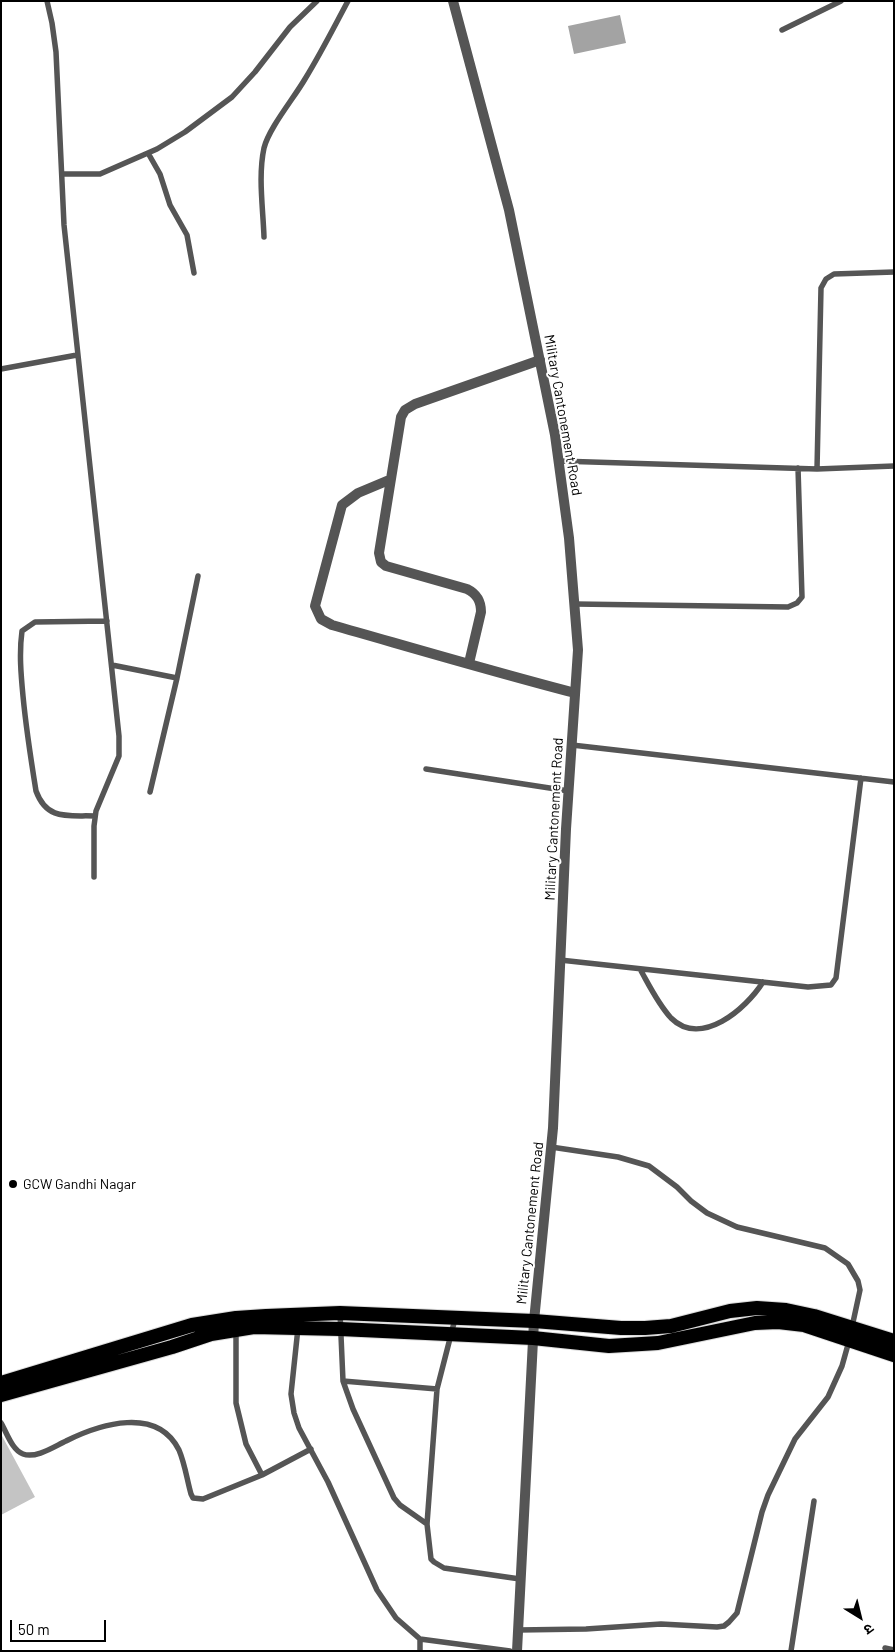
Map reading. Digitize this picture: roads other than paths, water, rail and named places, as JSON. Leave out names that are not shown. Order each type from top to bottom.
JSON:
[{"type":"highway","points":[[1,1383],[192,1325],[298,1321],[340,1312],[645,1328],[671,1326],[730,1311],[757,1308],[786,1310],[851,1333],[894,1354]]},
{"type":"highway","points":[[298,1321],[340,1329],[532,1338],[610,1346],[658,1343],[755,1322],[778,1322],[894,1341]]},
{"type":"highway","points":[[1,1395],[162,1350],[211,1334],[236,1323]]},
{"type":"street","name":"Military Cantonement Road","points":[[453,1],[509,210],[540,360],[559,461],[569,538],[578,650],[551,1147],[532,1338],[517,1651]]},
{"type":"street","points":[[468,663],[481,612],[481,605],[474,592],[386,566],[380,558],[379,553],[401,417],[408,407],[540,360]]},
{"type":"street","points":[[390,480],[358,493],[342,505],[315,606],[321,619],[332,625],[468,663],[496,673],[575,693]]},
{"type":"lane","points":[[47,1],[56,52],[64,225],[119,736],[119,756],[95,816],[94,877]]},
{"type":"lane","points":[[62,174],[100,174],[148,153],[185,132],[232,97],[255,72],[290,27],[317,1]]},
{"type":"lane","points":[[264,237],[262,160],[265,146],[273,129],[306,78],[348,1]]},
{"type":"lane","points":[[782,30],[841,1]]},
{"type":"lane","points":[[148,153],[160,174],[170,205],[186,235],[194,273]]},
{"type":"lane","points":[[817,469],[821,288],[826,279],[834,274],[894,272]]},
{"type":"lane","points":[[1,369],[77,355]]},
{"type":"lane","points":[[559,461],[817,469],[894,466]]},
{"type":"lane","points":[[574,604],[788,607],[797,603],[802,597],[798,468]]},
{"type":"lane","points":[[150,792],[177,678],[198,576]]},
{"type":"lane","points":[[95,816],[66,816],[51,812],[44,807],[39,799],[36,791],[26,726],[20,672],[20,642],[22,631],[35,622],[107,621]]},
{"type":"lane","points":[[112,665],[177,678]]},
{"type":"lane","points":[[572,745],[894,782]]},
{"type":"lane","points":[[426,769],[569,791]]},
{"type":"lane","points":[[560,960],[808,987],[828,987],[833,984],[836,978],[861,778]]},
{"type":"lane","points":[[640,969],[653,992],[671,1017],[689,1028],[719,1023],[731,1016],[754,995],[763,982]]},
{"type":"lane","points":[[518,1630],[586,1629],[661,1624],[717,1627],[724,1626],[729,1622],[737,1613],[740,1605],[746,1572],[768,1495],[796,1439],[828,1397],[842,1366],[860,1290],[858,1281],[848,1264],[825,1248],[737,1227],[707,1214],[691,1202],[677,1187],[649,1166],[618,1157],[551,1147]]},
{"type":"lane","points":[[340,1312],[343,1381],[353,1409],[394,1498],[400,1505],[427,1524]]},
{"type":"lane","points":[[455,1318],[437,1389],[427,1524],[431,1559],[444,1568],[520,1579]]},
{"type":"lane","points":[[298,1321],[291,1394],[294,1413],[299,1428],[328,1482],[377,1590],[396,1618],[420,1639],[510,1651]]},
{"type":"lane","points":[[236,1323],[236,1403],[246,1444],[262,1475]]},
{"type":"lane","points":[[343,1381],[437,1389]]},
{"type":"lane","points":[[1,1424],[16,1449],[22,1454],[29,1456],[51,1448],[83,1432],[130,1422],[147,1423],[169,1436],[178,1449],[191,1494],[198,1499],[203,1499],[262,1475],[311,1449]]},
{"type":"lane","points":[[792,1651],[814,1501]]},
{"type":"lane","points":[[420,1639],[420,1651]]},
{"type":"lane","points":[[885,1648],[894,1650]]},
{"type":"place","name":"GCW Gandhi Nagar","points":[[13,1184]]}]
